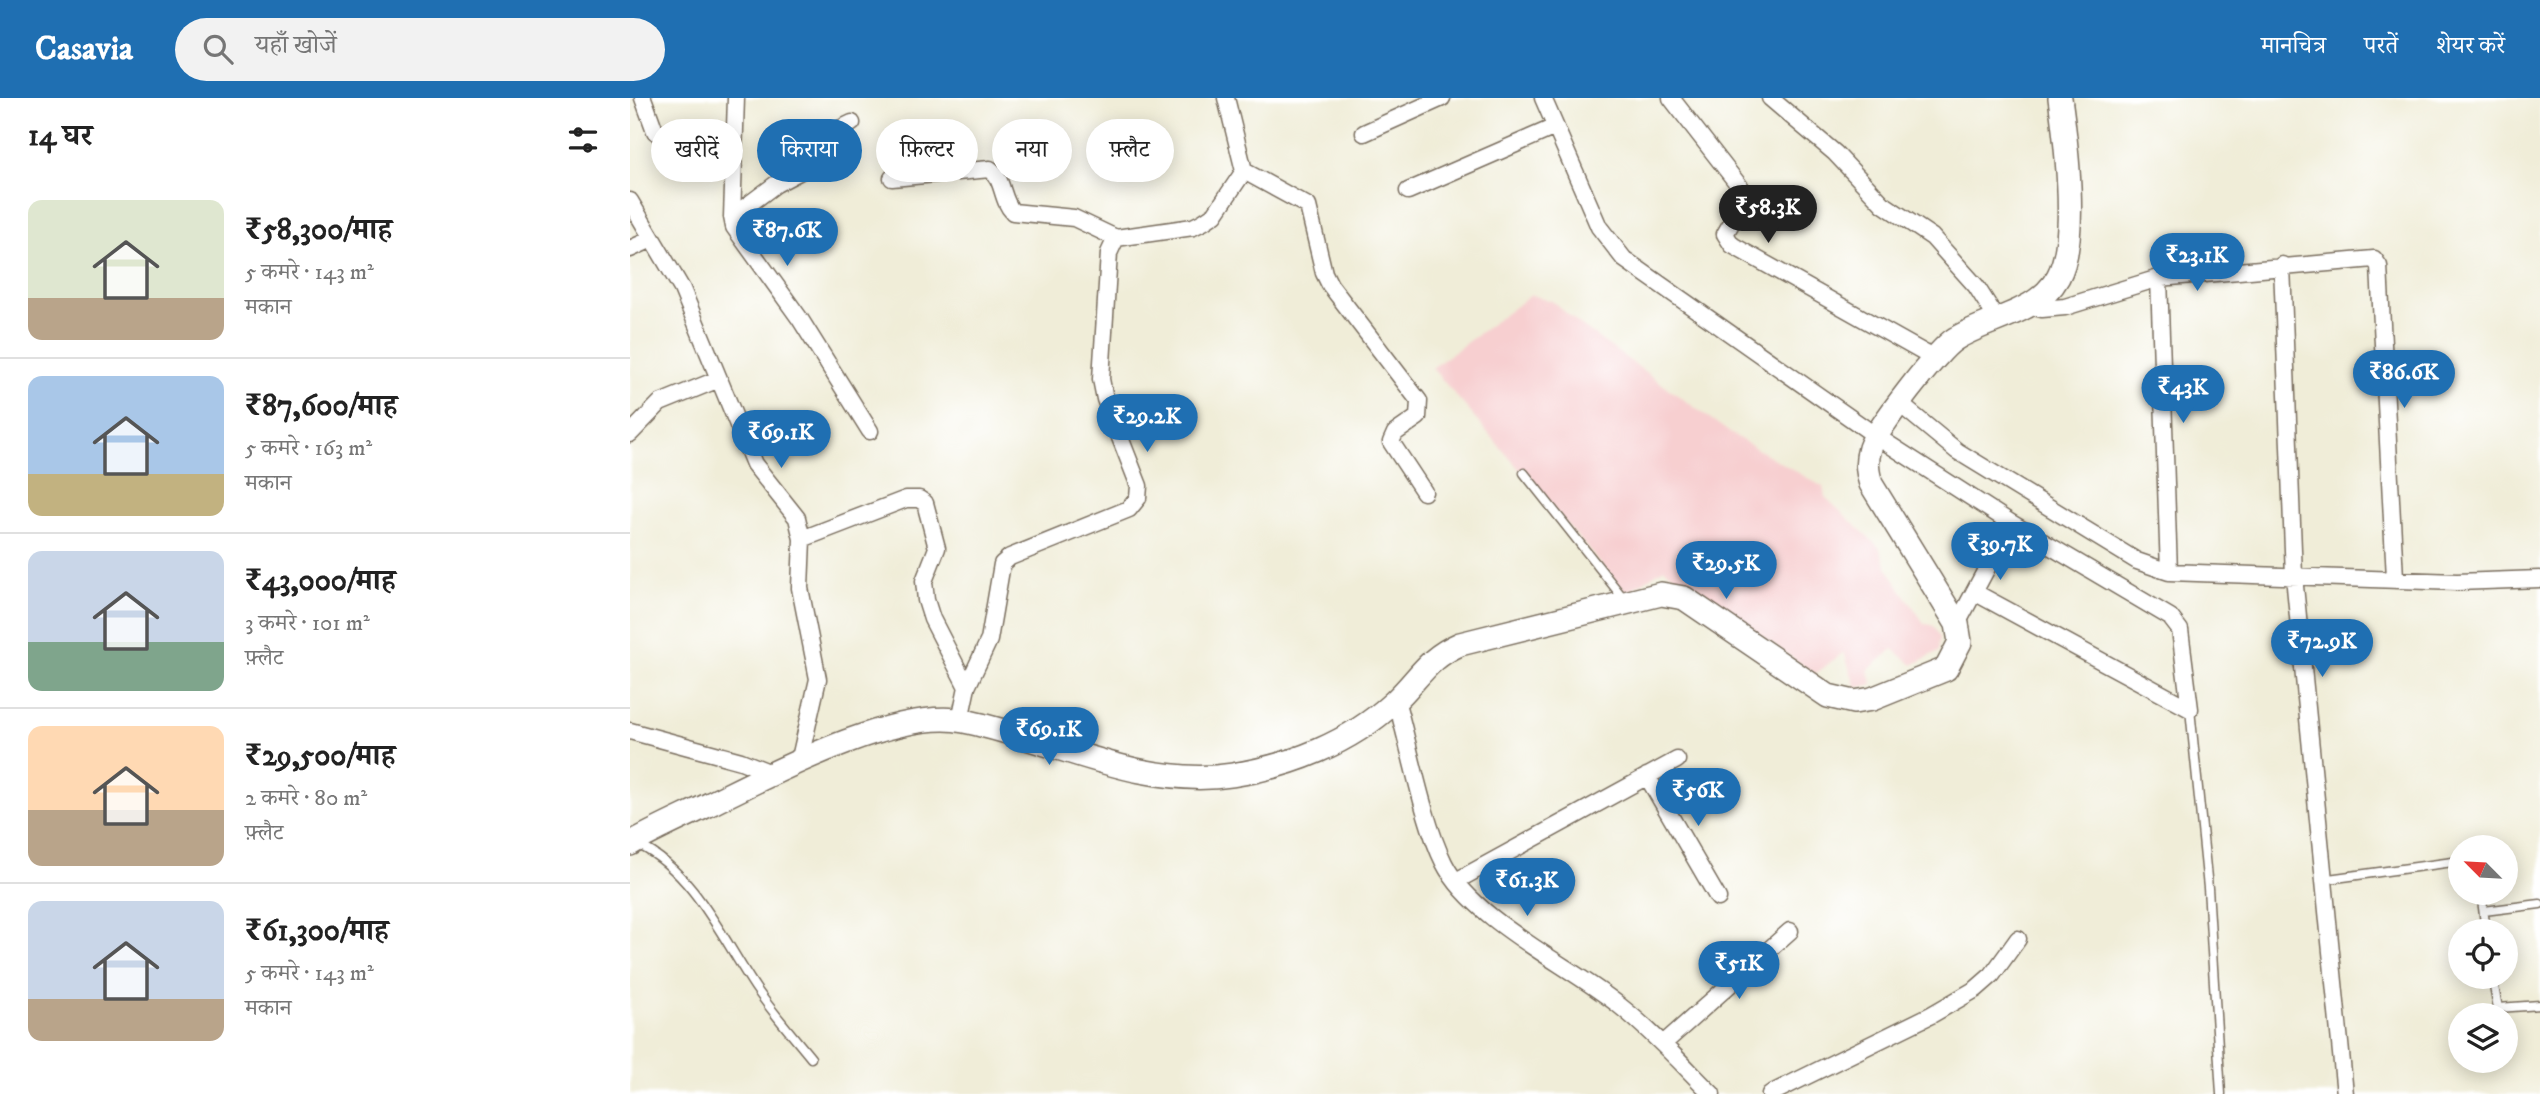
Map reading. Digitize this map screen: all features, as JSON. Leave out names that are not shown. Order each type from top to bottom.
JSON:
[{"type":"street","points":[[643,98],[651,119]]},
{"type":"street","points":[[735,119],[736,98]]},
{"type":"street","points":[[1226,98],[1244,171],[1308,206],[1322,266],[1330,285],[1419,401],[1418,417],[1395,433],[1391,442],[1424,492]]},
{"type":"street","points":[[1364,133],[1442,98]]},
{"type":"street","points":[[1543,98],[1599,227],[1624,260],[2011,523],[2177,622],[2190,709]]},
{"type":"street","points":[[1671,98],[1741,188],[1744,201],[1725,234],[1732,245],[1935,359]]},
{"type":"street","points":[[1770,98],[1835,153],[1869,191],[1932,237],[1976,286],[1997,318]]},
{"type":"street","points":[[632,843],[800,758],[894,727],[960,720],[1147,772],[1195,777],[1231,775],[1327,748],[1396,700],[1433,658],[1460,644],[1661,594],[1684,598],[1828,696],[1854,702],[1872,699],[1945,668],[1960,642],[1957,624],[1871,484],[1867,464],[1878,432],[1952,341],[1997,318],[2030,306],[2052,287],[2062,268],[2070,181],[2060,98]]},
{"type":"street","points":[[1408,191],[1555,127]]},
{"type":"street","points":[[978,170],[990,169],[998,176],[1009,208],[1013,212],[1074,218],[1116,238],[1193,227],[1203,222],[1215,214],[1244,171]]},
{"type":"street","points":[[733,182],[732,217],[739,236],[800,320],[870,431]]},
{"type":"street","points":[[732,217],[780,182]]},
{"type":"street","points":[[630,201],[682,289],[754,464],[797,518],[802,538],[800,588],[818,679],[800,758]]},
{"type":"street","points":[[960,720],[967,687],[989,640],[1002,564],[1010,557],[1129,509],[1138,498],[1139,486],[1105,399],[1101,379],[1109,253],[1116,238]]},
{"type":"street","points":[[630,249],[652,239]]},
{"type":"street","points":[[2030,306],[2042,309],[2066,307],[2159,278],[2282,265],[2374,259],[2379,266],[2395,578]]},
{"type":"street","points":[[2282,265],[2294,576],[2321,880],[2345,1094]]},
{"type":"street","points":[[2159,278],[2169,572]]},
{"type":"street","points":[[630,434],[660,403],[719,379]]},
{"type":"street","points":[[1898,407],[1957,451],[2137,561],[2169,572],[2457,582],[2540,579]]},
{"type":"street","points":[[802,538],[906,499],[919,499],[925,503],[937,548],[924,581],[926,600],[932,619],[967,687]]},
{"type":"street","points":[[1957,624],[2011,523]]},
{"type":"street","points":[[1974,592],[2190,709]]},
{"type":"street","points":[[1396,700],[1434,838],[1444,863],[1456,881],[1518,934],[1621,1006],[1712,1094]]},
{"type":"street","points":[[630,731],[741,761],[771,773]]},
{"type":"street","points":[[1456,881],[1677,760]]},
{"type":"street","points":[[1647,776],[1718,898]]},
{"type":"street","points":[[1663,1044],[1790,931]]},
{"type":"street","points":[[1770,1094],[1967,995],[1992,975],[2018,939]]},
{"type":"lane","points":[[1524,473],[1626,602]]},
{"type":"lane","points":[[2190,709],[2208,888],[2221,1094]]},
{"type":"lane","points":[[632,843],[665,860],[689,886],[759,993],[811,1058]]},
{"type":"lane","points":[[2321,880],[2448,863]]},
{"type":"lane","points":[[2484,911],[2540,904]]},
{"type":"lane","points":[[2483,905],[2485,919]]},
{"type":"lane","points":[[2494,989],[2498,1008],[2540,1005]]},
{"type":"shaded area","points":[[1531,295],[1552,301],[1580,325],[1733,435],[1823,487],[1825,497],[1879,547],[1889,571],[1924,623],[1934,626],[1940,637],[1939,651],[1913,665],[1893,649],[1868,670],[1873,684],[1856,688],[1844,652],[1815,674],[1664,568],[1626,593],[1432,368]]}]
